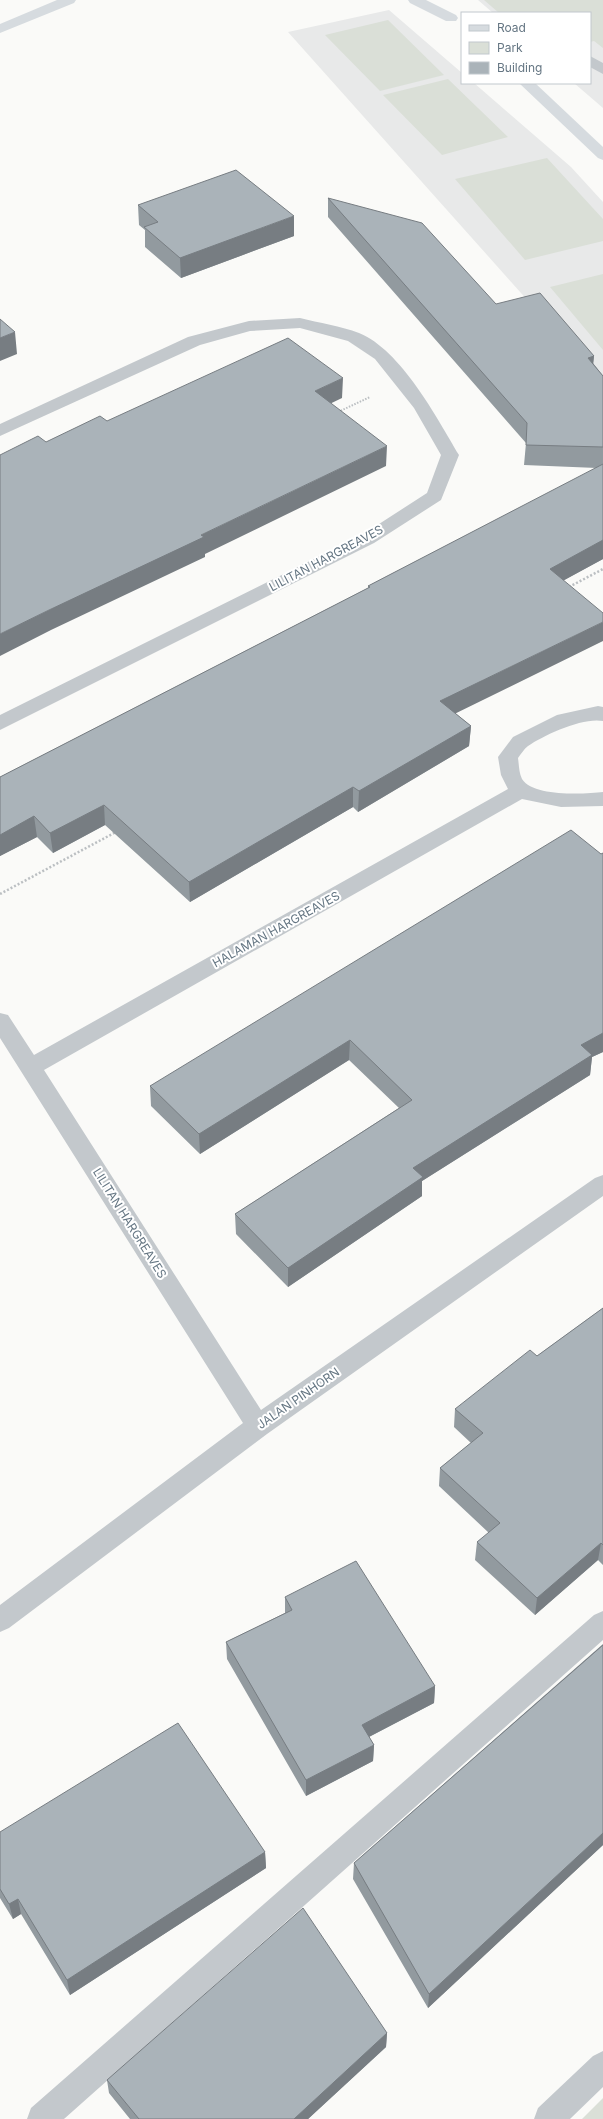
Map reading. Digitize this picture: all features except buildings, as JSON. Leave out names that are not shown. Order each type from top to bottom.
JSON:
[{"type":"main road","points":[[0,29],[69,0]]},
{"type":"main road","points":[[415,0],[457,23]]},
{"type":"main road","points":[[435,0],[457,23]]},
{"type":"main road","points":[[527,84],[603,155]]},
{"type":"street","points":[[591,61],[603,70]]},
{"type":"street","name":"LILITAN HARGREAVES","points":[[0,431],[194,340],[249,326],[300,323],[354,337],[382,355],[422,406],[450,455],[435,496],[368,539],[0,723]]},
{"type":"street","points":[[603,714],[598,713],[564,720],[520,742],[508,757],[510,777],[521,791],[543,798],[574,801],[603,798]]},
{"type":"street","name":"HALAMAN HARGREAVES","points":[[31,1067],[521,791]]},
{"type":"street","name":"LILITAN HARGREAVES","points":[[0,1021],[31,1067],[258,1426]]},
{"type":"street","name":"JALAN PINHORN","points":[[0,1620],[258,1426],[603,1184]]},
{"type":"street","points":[[42,2119],[603,1623]]},
{"type":"street","points":[[549,2119],[603,2066]]},
{"type":"path","points":[[338,412],[402,381]]},
{"type":"path","points":[[568,588],[603,569]]},
{"type":"path","points":[[0,894],[119,830]]},
{"type":"shaded area","points":[[478,0],[603,0],[603,108],[575,84],[591,84],[591,12],[492,12]]},
{"type":"shaded area","points":[[389,10],[461,72],[461,84],[475,84],[571,167],[603,202],[603,389],[538,312],[288,32]]},
{"type":"green space","points":[[484,0],[603,0],[603,48],[594,41],[591,42],[591,12],[498,12]]},
{"type":"green space","points":[[388,20],[444,75],[380,91],[325,35]]},
{"type":"green space","points":[[448,79],[508,137],[442,155],[383,95]]},
{"type":"green space","points":[[547,158],[603,219],[603,241],[525,260],[455,179]]},
{"type":"green space","points":[[603,274],[603,350],[550,287]]},
{"type":"green space","points":[[603,2098],[603,2119],[582,2119]]}]
